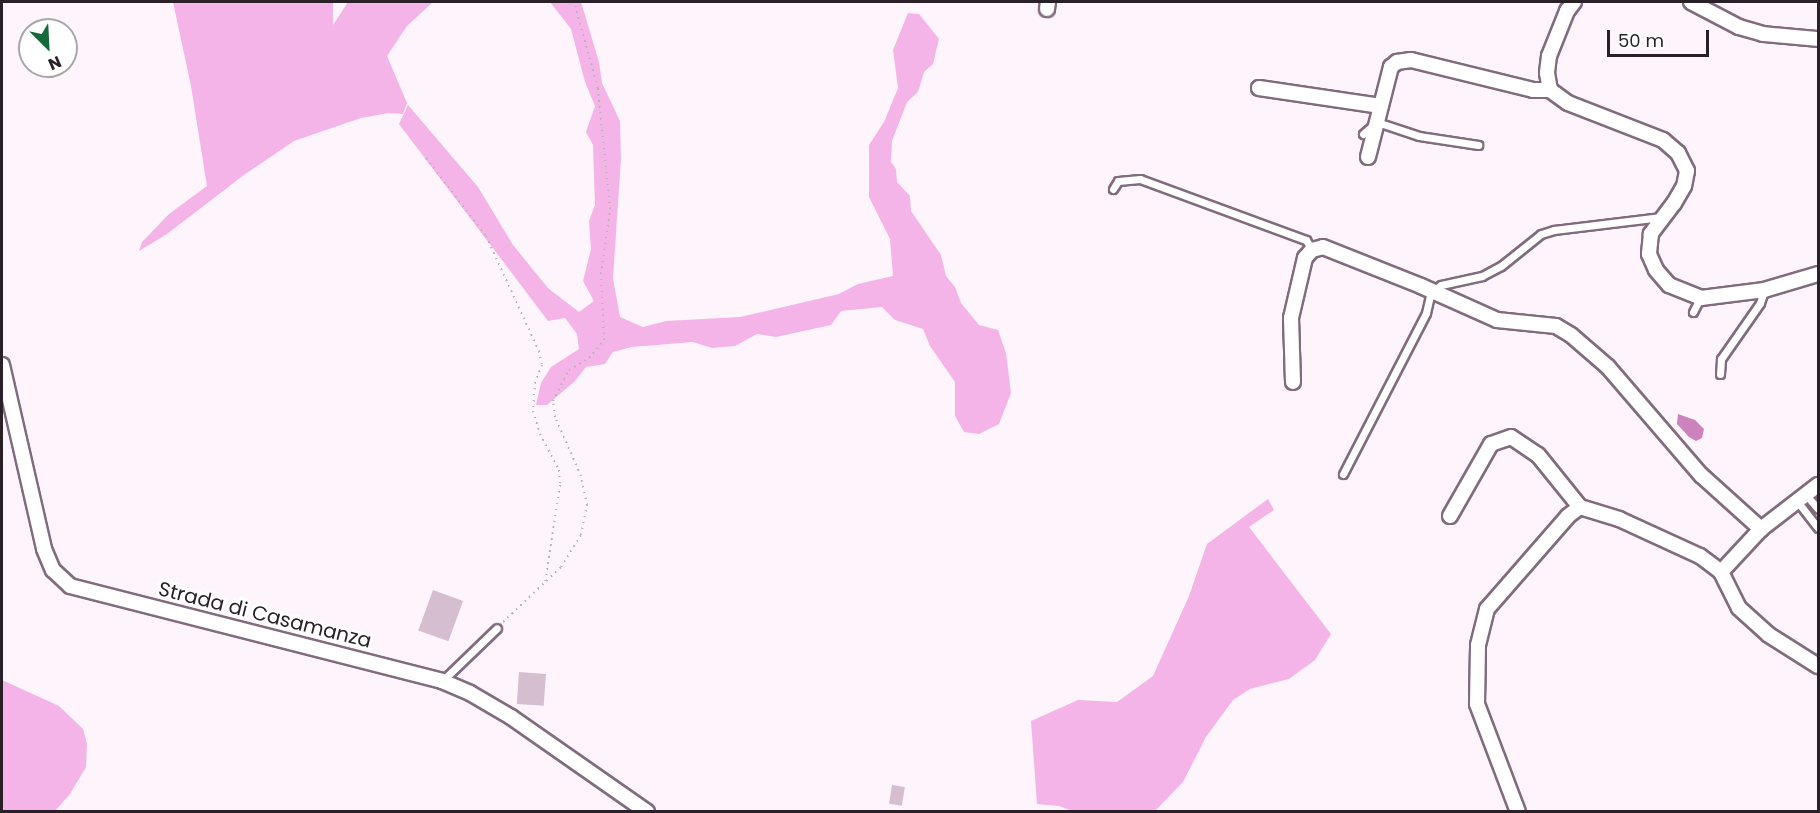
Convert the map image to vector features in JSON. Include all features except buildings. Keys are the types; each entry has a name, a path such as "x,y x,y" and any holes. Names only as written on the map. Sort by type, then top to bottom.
{"street":[{"path":"1550,90 1547,72 1549,56 1567,11 1574,2"},
{"path":"1691,2 1739,27 1763,34 1818,39"},
{"path":"1368,157 1391,67 1397,62 1411,60 1533,90 1550,90 1568,103 1663,140 1678,153 1686,171 1684,186 1651,234 1648,254 1656,270 1669,285 1701,298 1764,290 1818,274"},
{"path":"1259,88 1381,106"},
{"path":"1293,382 1291,318 1305,258 1312,250 1323,247 1497,321 1556,326 1571,335 1608,368 1701,475 1751,517 1761,529"},
{"name":"Strada di Casamanza","path":"2,365 44,549 53,570 70,586 442,681 470,693 511,717 647,812"},
{"path":"1450,516 1491,444 1511,437 1538,455 1580,507 1619,519 1700,556 1721,572 1739,608 1769,635 1818,666"},
{"path":"1721,572 1761,529 1818,485"},
{"path":"1518,812 1478,704 1478,645 1486,609 1568,516 1580,507"}],"lane":[{"path":"1363,134 1377,122 1419,136 1478,145"},
{"path":"1113,189 1118,181 1140,179 1306,240 1312,250"},
{"path":"1343,474 1426,314 1431,292 1441,285 1482,276 1501,266 1541,234 1554,230 1661,218"},
{"path":"1720,375 1721,359 1760,303 1764,290"},
{"path":"1693,312 1701,298"},
{"path":"1802,498 1818,509"},
{"path":"1802,498 1818,528"},
{"path":"442,681 497,628"}],"path":[{"path":"497,628 561,567 581,535 587,505 581,476 555,417 553,401 569,370 590,357 604,340 601,274 610,209 605,142 598,88 574,2"},
{"path":"426,158 486,236 539,351 542,365 536,382 533,411 540,434 559,470 560,485 544,583"}],"shaded area":[{"path":"173,2 333,2 333,25 348,2 433,2 407,26 387,56 407,103 403,114 389,113 361,118 294,141 244,175 167,234 139,251 142,242 169,214 207,186 191,86"},
{"path":"550,2 581,2 599,62 602,83 620,121 621,159 613,278 620,317 643,327 666,321 740,317 839,294 858,284 893,276 890,239 869,197 869,145 884,122 898,88 893,50 908,13 919,14 939,39 933,64 924,72 918,92 907,102 892,141 891,162 896,169 897,182 910,196 911,211 941,255 946,276 955,287 961,303 979,325 998,330 1006,353 1011,393 999,424 979,434 964,432 955,416 955,382 930,346 923,329 895,320 882,307 841,311 831,325 776,337 757,334 735,346 712,348 693,342 632,347 613,352 605,364 586,367 575,381 547,405 536,405 541,383 551,367 579,349 577,334 565,318 548,321 399,124 408,105 478,187 513,245 548,288 579,312 594,301 583,281 591,249 589,221 595,205 593,145 586,132 595,106 585,82 571,29"},
{"path":"1678,414 1695,420 1704,429 1702,438 1696,441 1689,437 1677,424"},
{"path":"1268,499 1274,510 1249,527 1331,634 1315,660 1289,679 1250,689 1233,700 1206,737 1183,782 1155,811 1072,811 1059,806 1037,804 1031,721 1078,700 1117,702 1153,676 1189,596 1207,544"},
{"path":"2,680 59,706 83,729 87,744 86,767 70,794 55,811 2,811"}]}
